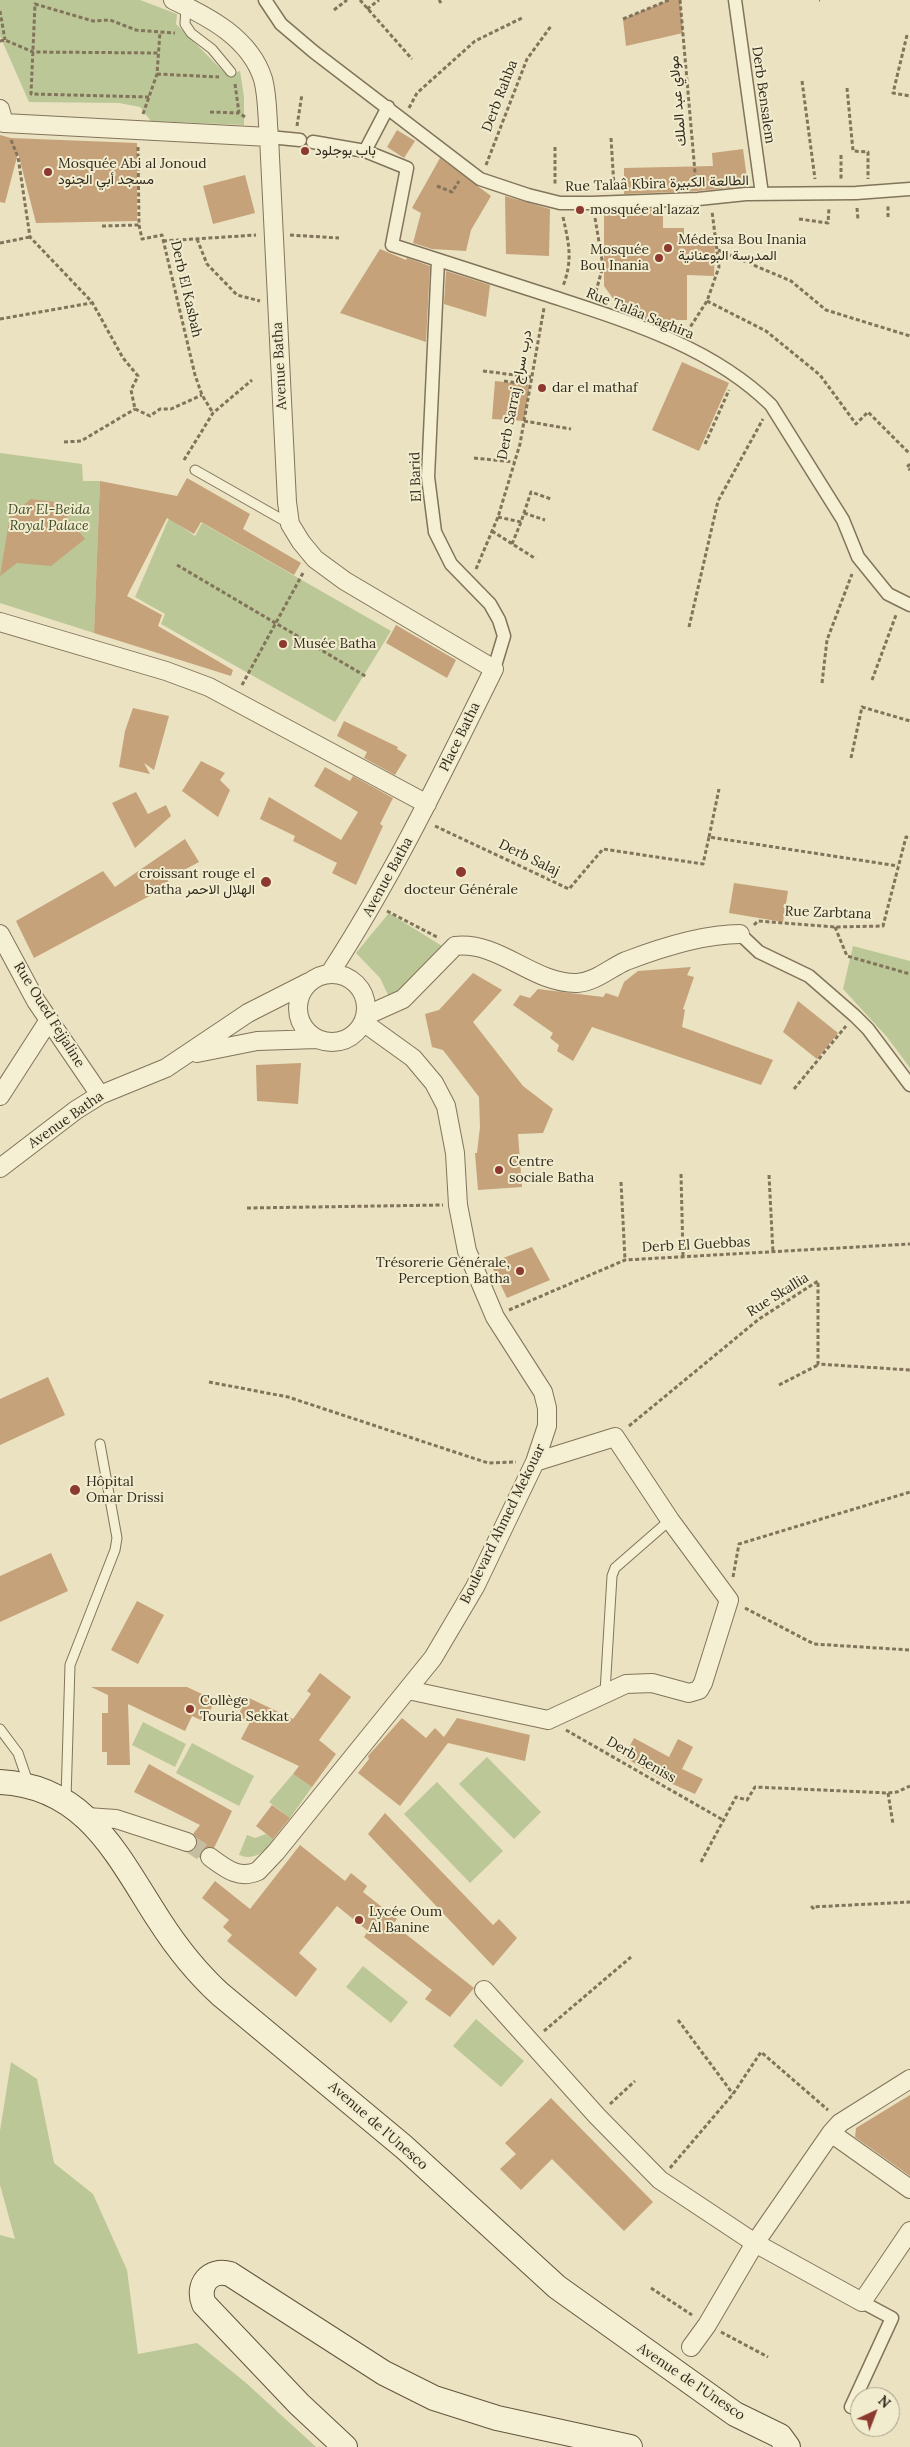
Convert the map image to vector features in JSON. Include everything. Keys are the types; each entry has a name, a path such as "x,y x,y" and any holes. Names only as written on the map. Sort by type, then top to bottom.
{"main road":[{"name":"Avenue de l'Unesco","path":"0,1782 30,1787 66,1802 87,1817 107,1840 181,1952 201,1976 404,2147 557,2287 684,2357 735,2414 780,2436 788,2447"},
{"path":"345,2447 299,2404 204,2304 202,2285 211,2275 224,2272 230,2274 384,2373 434,2398 497,2418 630,2447"}],"street":[{"name":"Rue Talaâ Kbira الطالعة الكبيرة","path":"265,0 281,24 314,52 480,179 557,202 592,203 704,199 762,194 910,189"},
{"name":"Derb Bensalem","path":"735,0 762,194"},
{"name":"Avenue Batha","path":"179,3 232,34 252,55 263,80 269,137 276,305 287,502 290,524 300,542 316,558 345,581 494,669"},
{"path":"1,118 138,130 303,140 365,151 388,107"},
{"name":"Rue Talâa Saghira","path":"365,151 407,168 392,245 553,297 680,342 757,392 771,405 843,520 858,556 888,594 906,603"},
{"name":"El Barid","path":"438,260 428,477 435,532 451,564 490,604 504,636 494,669"},
{"path":"0,622 166,671 209,687 234,699 424,812"},
{"name":"Place Batha","path":"424,812 494,669"},
{"name":"Avenue Batha","path":"330,973 373,904 424,812"},
{"name":"Rue Oued Fejjaline","path":"0,934 49,1020 100,1094"},
{"path":"364,1019 403,999 455,946 475,945 486,948 541,975 564,982 577,983 586,982 625,962 654,952 719,934 740,934 759,952 809,976 855,1016 868,1029 910,1085"},
{"path":"330,973 347,977 356,984 365,999 364,1019 357,1031 343,1040 332,1042 317,1039 302,1025 298,1012 301,992 309,982 319,976 330,973"},
{"name":"Avenue Batha","path":"0,1168 100,1094 166,1068 189,1055 248,1013 309,982"},
{"name":"Boulevard Ahmed Mekouar","path":"210,1857 234,1873 247,1875 258,1872 408,1690 433,1658 475,1587 535,1462 547,1426 546,1398 539,1382 495,1317 467,1251 458,1205 455,1153 450,1121 440,1095 427,1074 413,1058 364,1019"},
{"path":"0,1096 49,1020"},
{"name":"Avenue Batha","path":"189,1055 266,1040 317,1039"},
{"path":"408,1690 548,1720 605,1692 626,1684 638,1682 652,1683 689,1693 699,1690 729,1600 670,1520 615,1437 535,1462"},
{"path":"87,1817 116,1819 187,1842"},
{"path":"484,1990 597,2116 660,2180 755,2243 892,2318 860,2387"},
{"path":"684,2357 707,2325 755,2243 836,2128 910,2078"},
{"path":"836,2128 910,2189"},
{"path":"862,2302 910,2231"}],"lane":[{"path":"179,3 185,24 192,33 212,49 231,72"},
{"path":"195,470 290,524"},
{"path":"66,1802 70,1665 115,1550 116,1538 100,1444"},
{"path":"605,1692 612,1576 615,1568 670,1520"},
{"path":"0,1729 18,1753 30,1787"}],"path":[{"path":"334,10 347,0"},
{"path":"360,0 412,59"},
{"path":"367,9 379,0"},
{"path":"622,19 669,0"},
{"name":"مولاي عبد الملك","path":"680,0 704,199 718,250 719,267 707,301 680,342"},
{"path":"149,97 31,94 35,4 93,21 110,20 136,30 174,32 181,37"},
{"path":"0,11 0,22 5,40"},
{"path":"402,119 417,93 475,41 522,18"},
{"name":"Derb Rahba","path":"480,179 527,59 551,26"},
{"path":"102,226 139,225 138,130 157,74 160,32"},
{"path":"907,35 893,93 910,96"},
{"path":"0,41 5,40 33,52 160,53"},
{"path":"214,69 220,77"},
{"path":"157,74 220,77 235,83 240,113"},
{"path":"802,81 817,192"},
{"path":"847,88 853,151 868,152 868,191"},
{"path":"302,94 303,140"},
{"path":"210,112 240,113 269,137"},
{"path":"610,138 615,202"},
{"name":"Derb Sarraj درب سراج","path":"470,583 498,517 514,462 524,422 531,377 553,297 567,276 571,251 557,202 555,147"},
{"path":"800,219 828,223 836,193 841,155"},
{"path":"18,157 30,237 92,302 124,358 138,376 131,390 134,409"},
{"path":"437,186 452,192 459,181"},
{"path":"591,310 603,266 592,203"},
{"name":"Derb El Kasbah","path":"139,225 142,239 162,235 178,309 202,395 213,413"},
{"path":"163,241 273,234 339,238"},
{"path":"0,243 30,237"},
{"path":"197,239 207,264 237,296 276,305"},
{"path":"718,250 791,281 826,310 910,336"},
{"path":"707,301 766,331 820,374 856,424 868,412 910,454"},
{"path":"0,319 92,302"},
{"path":"483,371 531,377"},
{"path":"705,444 735,376"},
{"path":"183,463 213,413 252,380"},
{"path":"504,381 530,385"},
{"path":"134,409 150,416 160,409 171,409 202,395"},
{"path":"689,627 718,501 771,405"},
{"path":"64,442 81,441 134,409"},
{"path":"524,422 571,429"},
{"path":"474,458 514,462"},
{"path":"910,464 907,467 910,470"},
{"path":"512,544 531,492 551,499"},
{"path":"524,513 545,520"},
{"path":"498,517 521,522"},
{"path":"492,531 536,559"},
{"path":"822,683 827,640 858,556"},
{"path":"177,565 367,677"},
{"path":"234,699 303,573"},
{"path":"872,680 906,603"},
{"path":"851,758 862,707 910,721"},
{"path":"719,789 709,837 898,866"},
{"name":"Derb Salaj","path":"424,812 568,890 603,849 703,864 709,837"},
{"name":"Rue Zarbtana","path":"740,934 758,921 835,927 883,926 906,837 910,838"},
{"path":"373,904 455,946"},
{"path":"835,927 847,956 910,974"},
{"path":"794,1090 809,1068 855,1016"},
{"path":"681,1174 683,1256"},
{"path":"769,1175 773,1253"},
{"path":"621,1182 625,1260"},
{"path":"247,1208 458,1205"},
{"name":"Derb El Guebbas","path":"495,1317 625,1260 910,1244"},
{"name":"Rue Skallia","path":"615,1437 758,1319 818,1281 818,1365"},
{"path":"778,1385 818,1365 910,1370"},
{"path":"209,1382 288,1397 488,1463 535,1462"},
{"path":"910,1492 739,1544 729,1600 814,1644 910,1650"},
{"name":"Derb Beniss","path":"548,1720 723,1820"},
{"path":"701,1862 736,1797 747,1800 755,1787 888,1793 898,1792 910,1786"},
{"path":"888,1793 893,1824"},
{"path":"814,1909 812,1907 910,1902"},
{"path":"530,2042 631,1957"},
{"path":"678,2020 733,2094"},
{"path":"660,2180 733,2094 762,2052 836,2128"},
{"path":"597,2116 635,2080"}],"green space":[{"path":"0,0 140,0 177,14 176,24 228,76 240,71 244,97 244,125 151,121 140,107 119,103 29,102 0,36"},
{"name":"Dar El-Beida Royal Palace","path":"0,453 82,464 83,481 100,481 94,633 0,603"},
{"path":"169,518 195,536 202,523 391,631 335,722 161,624 165,614 135,597"},
{"path":"389,913 450,951 391,1001 380,978 356,953"},
{"path":"853,946 910,961 910,1068 887,1037 843,989"},
{"path":"143,1722 186,1744 175,1767 132,1745"},
{"path":"192,1743 254,1776 239,1806 176,1773"},
{"path":"487,1757 541,1812 514,1839 459,1784"},
{"path":"293,1774 312,1787 290,1818 269,1802"},
{"path":"437,1782 503,1851 470,1883 404,1814"},
{"path":"266,1834 274,1839 267,1848 259,1854 250,1857 239,1855 247,1835 255,1838"},
{"path":"363,1966 408,2002 391,2023 346,1987"},
{"path":"476,2019 524,2061 501,2087 453,2046"},
{"path":"11,2062 37,2079 54,2163 93,2194 127,2270 138,2354 197,2343 245,2382 316,2447 0,2447 0,2235 15,2239 0,2185 0,2131"}],"building":[{"path":"669,0 680,0 683,33 626,46 623,19"},
{"path":"397,130 415,141 404,158 387,147"},
{"name":"Mosquée Abi al Jonoud مسجد أبي الجنود","path":"0,135 11,138 137,143 137,221 36,223 18,153 5,203 0,202"},
{"path":"743,149 748,186 697,191 624,194 624,168 713,166 712,153"},
{"path":"440,158 491,196 471,230 466,251 432,249 413,243 421,213 412,208"},
{"path":"245,175 255,213 213,224 203,186"},
{"path":"505,196 550,209 549,256 506,254"},
{"name":"Mosquée Bou Inania","path":"663,208 663,228 684,228 684,241 715,241 714,276 687,275 687,320 645,320 622,311 604,286 604,211"},
{"path":"380,249 406,260 407,258 430,266 426,342 340,313"},
{"path":"446,271 490,285 486,317 444,304"},
{"path":"682,362 729,383 699,451 652,430"},
{"path":"495,381 530,385 524,421 492,419"},
{"path":"187,478 250,514 243,529 301,563 294,575 201,522 194,534 167,518 127,596 162,615 158,626 233,670 231,676 94,633 100,481 177,496"},
{"name":"Dar El-Beida Royal Palace","path":"31,499 55,502 85,539 51,566 17,563 0,576 10,516"},
{"path":"396,625 456,660 447,678 386,643"},
{"path":"133,708 169,716 154,770 144,763 150,774 119,767 125,731"},
{"path":"344,721 398,747 397,749 407,755 395,775 364,758 367,752 337,736"},
{"path":"201,761 225,773 220,780 230,790 218,817 182,791"},
{"path":"325,767 350,781 353,776 393,798 380,824 383,826 356,885 332,873 337,863 293,841 295,836 260,819 269,797 341,840 358,812 314,786"},
{"path":"136,792 148,814 166,805 171,816 135,848 112,803"},
{"path":"185,839 199,862 167,879 170,885 34,958 16,921 103,871 115,887"},
{"path":"734,883 788,891 783,922 729,913"},
{"path":"691,967 687,975 694,977 683,1009 685,1010 682,1027 773,1060 761,1085 592,1027 573,1061 557,1051 559,1045 550,1038 553,1033 513,1005 520,995 530,998 538,989 603,997 606,993 618,997 624,982 638,971"},
{"path":"473,973 502,990 473,1022 523,1086 553,1109 543,1133 518,1134 522,1187 478,1190 475,1153 477,1153 480,1127 479,1097 443,1050 432,1047 425,1014 439,1010"},
{"path":"798,1001 838,1033 817,1059 783,1032"},
{"path":"301,1063 298,1104 257,1101 256,1065"},
{"name":"Trésorerie Générale, Perception Batha","path":"532,1247 550,1280 507,1298 490,1263"},
{"path":"48,1377 65,1415 0,1445 0,1399"},
{"path":"51,1553 68,1591 0,1622 0,1576"},
{"path":"137,1601 164,1615 138,1664 111,1650"},
{"path":"320,1673 351,1697 319,1740 336,1754 312,1787 293,1774 299,1766 241,1739 250,1722 238,1716 247,1697 293,1719 311,1694 307,1691"},
{"path":"91,1687 187,1687 215,1700 205,1722 192,1716 185,1731 128,1704 130,1765 107,1765 107,1752 102,1752 102,1713 108,1713 108,1695"},
{"path":"402,1718 426,1738 435,1728 444,1737 457,1718 530,1735 525,1761 448,1743 400,1806 358,1773 369,1759 368,1756"},
{"path":"634,1738 669,1757 678,1739 693,1747 682,1769 703,1779 695,1794 659,1778 624,1757"},
{"path":"149,1764 232,1811 214,1848 205,1848 201,1851 200,1858 191,1851 197,1845 197,1839 193,1834 200,1825 134,1792"},
{"path":"272,1805 290,1818 273,1839 256,1826"},
{"path":"385,1813 493,1925 499,1919 517,1938 493,1966 368,1834"},
{"path":"300,1845 345,1881 351,1873 367,1886 363,1892 397,1919 393,1924 474,1988 450,2017 425,1999 432,1990 364,1937 368,1931 337,1906 299,1953 317,1969 296,1997 227,1941 232,1935 223,1927 229,1920 202,1898 215,1881 250,1909"},
{"path":"910,2095 910,2176 855,2137 856,2128"},
{"path":"551,2098 653,2202 624,2231 552,2159 521,2190 500,2169 516,2154 505,2143"}],"tunnel":[{"path":"187,1842 210,1857"}],"place":[{"name":"باب بوجلود","path":"305,151"},
{"name":"Mosquée Abi al Jonoud مسجد أبي الجنود","path":"48,172"},
{"name":"mosquée al lazaz","path":"580,210"},
{"name":"Médersa Bou Inania المدرسة البوعنانية","path":"668,248"},
{"name":"Mosquée Bou Inania","path":"659,258"},
{"name":"dar el mathaf","path":"542,388"},
{"name":"Musée Batha","path":"283,644"},
{"name":"docteur Générale","path":"461,872"},
{"name":"croissant rouge el batha الهلال الاحمر","path":"266,882"},
{"name":"Centre sociale Batha","path":"499,1170"},
{"name":"Trésorerie Générale, Perception Batha","path":"520,1271"},
{"name":"Hôpital Omar Drissi","path":"75,1490"},
{"name":"Collège Touria Sekkat","path":"190,1709"},
{"name":"Lycée Oum Al Banine","path":"359,1920"}]}
